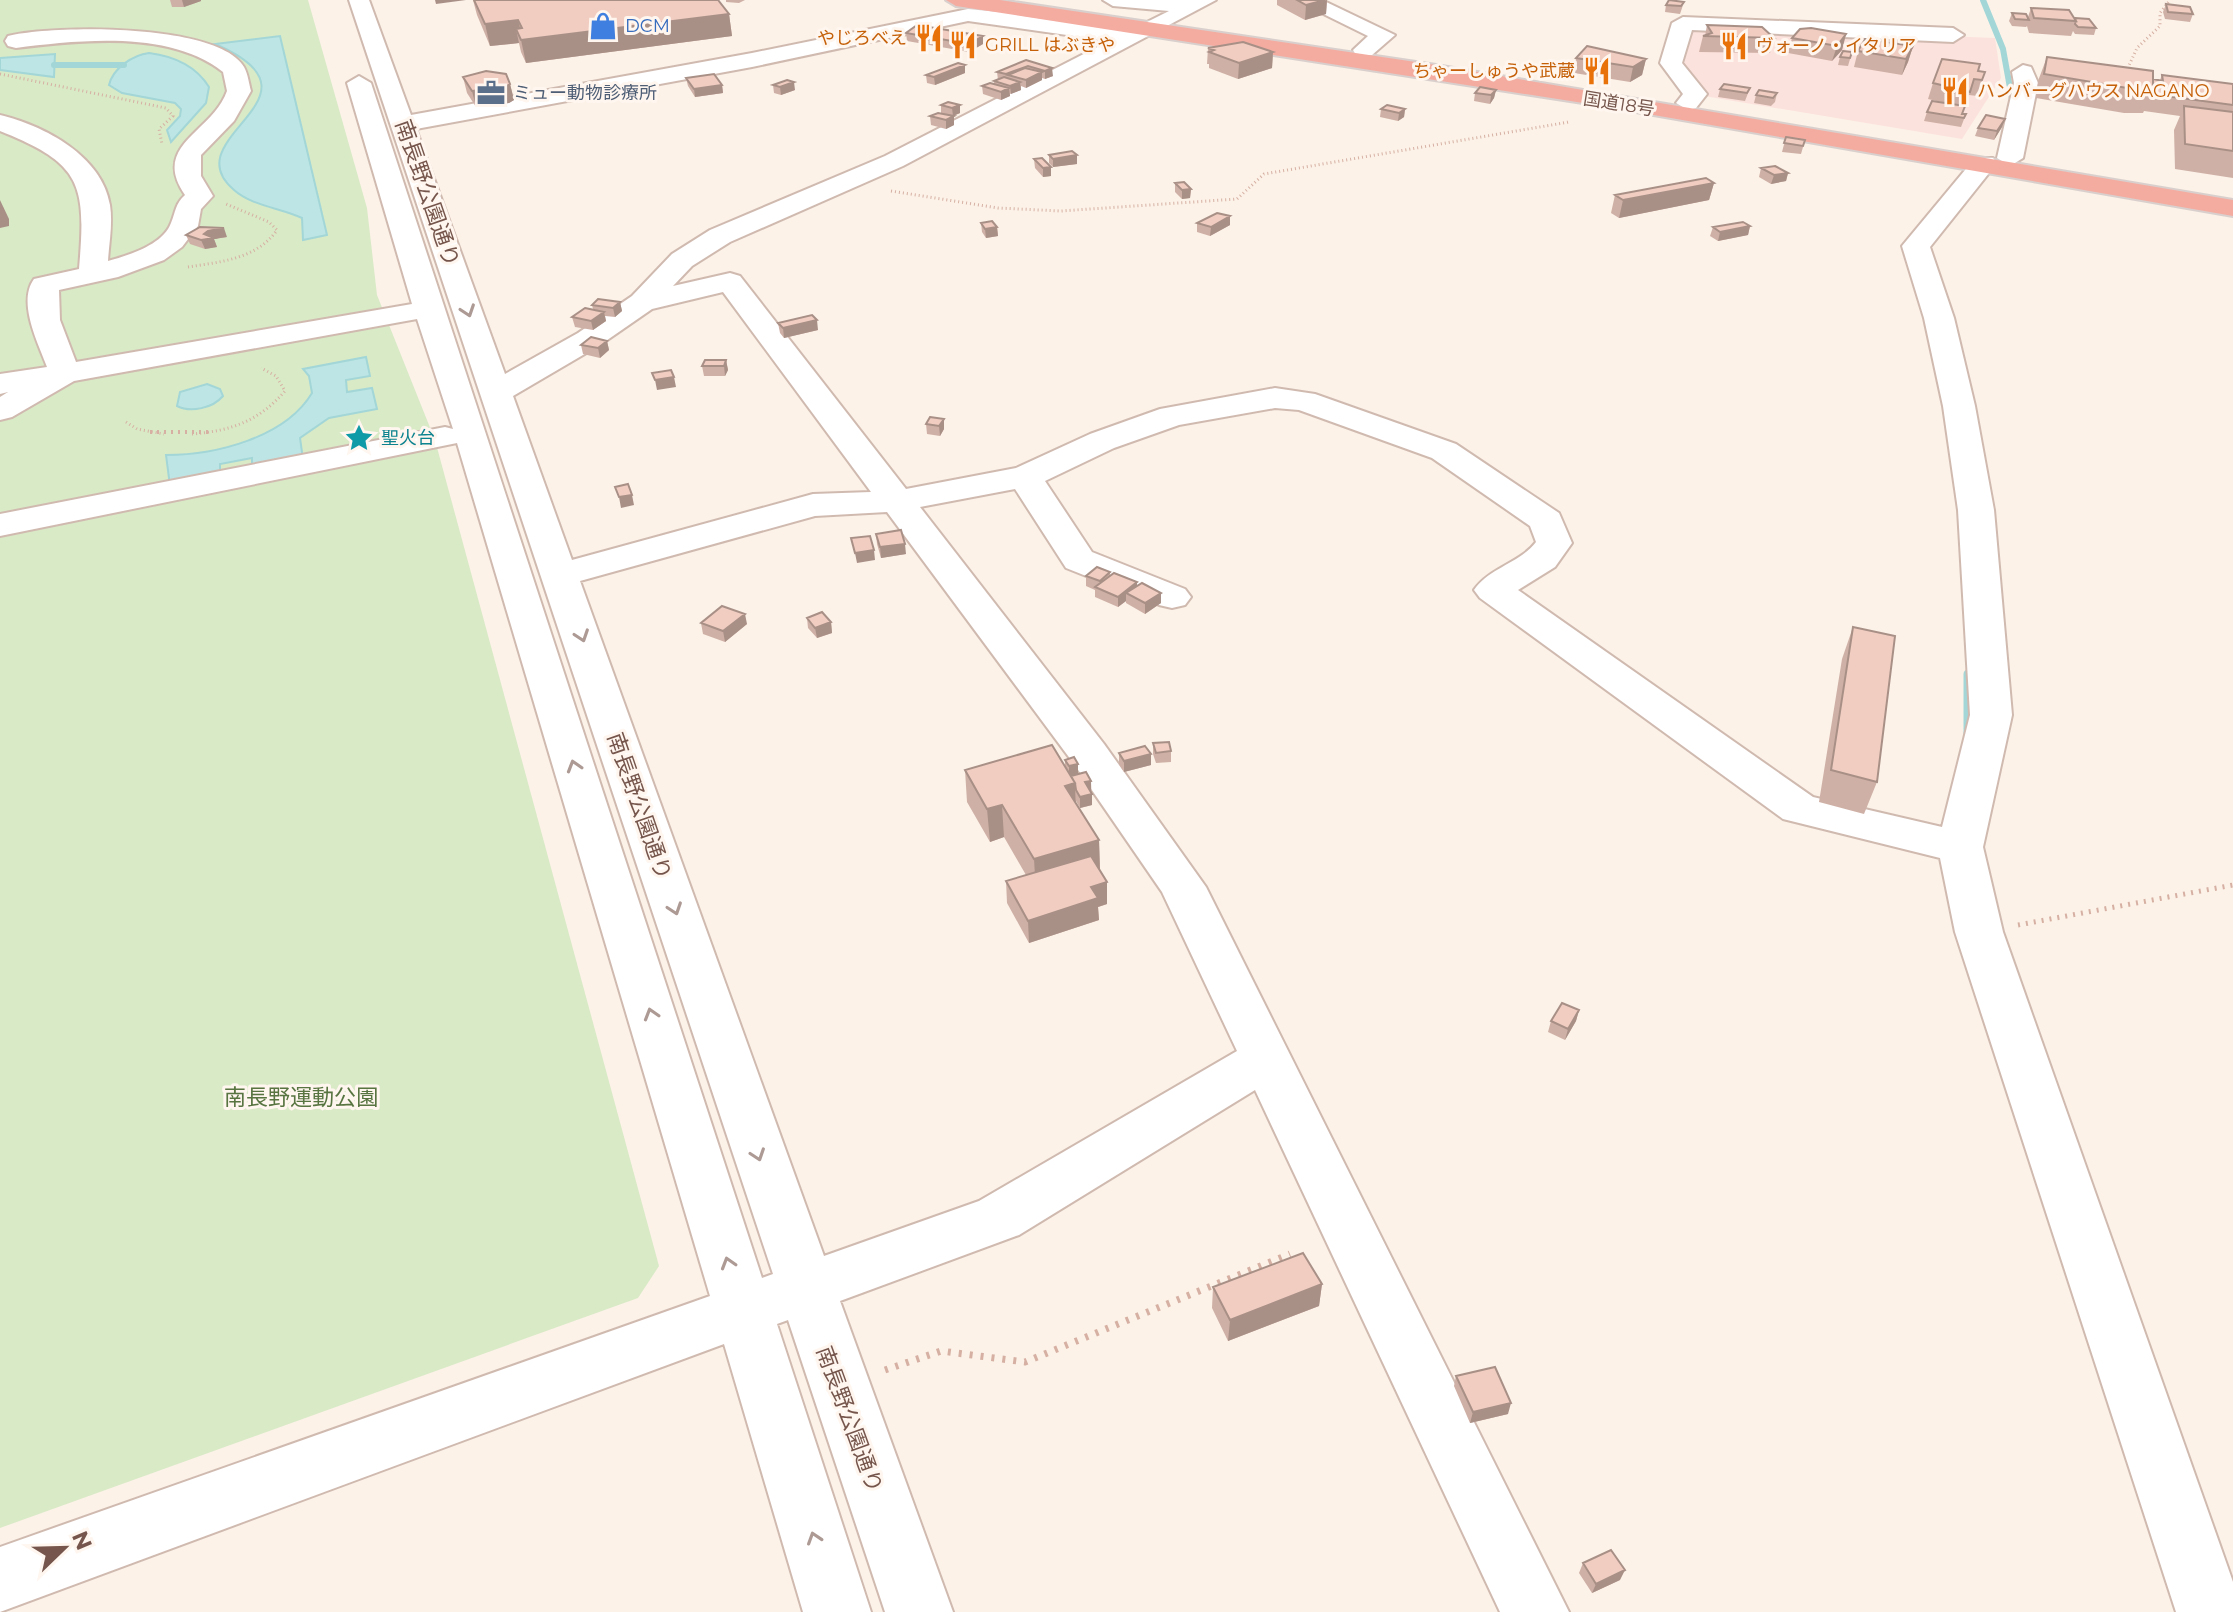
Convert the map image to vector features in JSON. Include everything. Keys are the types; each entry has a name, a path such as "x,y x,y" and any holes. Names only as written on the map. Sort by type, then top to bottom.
{"highway":[{"name":"国道18号","path":"956,0 1997,161 2233,194"},
{"name":"国道18号","path":"1018,9 1093,4 1149,28 1364,50 1688,103 2233,208"}],"street":[{"name":"南長野公園通り","path":"334,0 837,1612"},
{"name":"南長野公園通り","path":"359,0 561,575 803,1288 919,1612"},
{"path":"1113,0 1200,3"},
{"path":"1305,0 1384,35 1364,50"},
{"path":"1688,103 1695,94 1671,63 1691,0"},
{"path":"496,392 566,354 642,302 682,260 720,236 894,161 1200,3"},
{"path":"404,124 752,60 968,15 1018,9"},
{"path":"8,46 67,14"},
{"path":"1683,23 1953,35"},
{"path":"8,46 86,34 143,38 194,47 233,67 239,81 239,94 189,154 185,165 189,181 200,196 188,207 184,228 158,252 100,282 44,285 45,320 65,373"},
{"path":"2023,72 2026,83 1997,161 1916,246 1939,318 1959,406 1979,542 1991,715 1960,847 1979,932 2210,1612"},
{"path":"0,122 41,140 86,176 96,200 100,282"},
{"path":"642,302 730,282 1089,754 1183,887 1535,1612"},
{"path":"0,384 408,312"},
{"path":"0,410 65,373"},
{"path":"561,575 813,505 897,501 1025,477 1102,441 1172,416 1275,398 1304,401 1444,451 1546,521 1554,543 1542,559 1493,590 1799,809 1960,847"},
{"path":"0,525 445,437"},
{"path":"1025,477 1079,560 1172,597"},
{"path":"0,1580 999,1218 1268,1057"}],"path":[{"path":"2121,84 2137,48 2160,26 2160,13 2170,0"},
{"path":"0,74 60,83 133,102 158,103 172,111 173,116 159,129 167,152 189,154"},
{"path":"839,183 998,208 1061,211 1237,199 1264,174 1574,121"},
{"path":"126,422 146,433 170,435 203,433 254,420 285,391 276,376 257,367"},
{"path":"1979,932 2233,885"},
{"path":"839,1386 941,1351 1025,1362 1290,1254"}],"shaded area":[{"path":"1694,26 1995,38 2001,78 1962,139 1704,96 1679,62 1682,43"}],"green space":[{"name":"南長野運動公園","path":"0,0 308,0 367,208 377,295 435,440 659,1266 638,1298 0,1528"}],"water":[{"path":"280,36 327,235 303,240 302,218 241,195 220,171 222,152 258,100 261,82 249,63 215,44"},
{"path":"149,53 183,63 198,73 209,87 206,103 171,142 167,130 180,116 181,109 175,103 122,93 109,85 124,63"},
{"path":"55,54 54,77 0,70 0,58"},
{"path":"366,357 370,376 346,380 347,392 372,388 377,409 329,418 300,438 303,459 252,469 252,458 220,464 220,476 170,486 166,455 206,452 267,432 300,409 312,393 309,376 303,369"},
{"path":"207,384 220,389 223,396 214,404 189,409 177,406 180,392"}],"building":[{"path":"474,0 718,0 729,14 521,40 516,29 522,28 518,20 485,24"},
{"path":"1297,0 1325,0 1306,5"},
{"path":"1669,0 1684,2 1681,6 1666,5"},
{"path":"2166,4 2190,7 2193,14 2168,12"},
{"path":"2031,8 2069,10 2076,21 2034,18"},
{"path":"2012,13 2026,14 2029,20 2015,19"},
{"path":"2075,18 2089,19 2096,28 2078,27"},
{"path":"917,25 983,36 969,44 906,33"},
{"path":"1707,25 1762,27 1774,38 1703,36 1712,33"},
{"path":"1800,29 1846,34 1837,46 1792,38"},
{"path":"1865,39 1913,46 1906,59 1858,51"},
{"path":"1243,42 1273,52 1239,63 1209,52 1214,50 1208,48"},
{"path":"1587,46 1646,59 1633,67 1576,58"},
{"path":"1843,51 1852,52 1850,58 1840,57"},
{"path":"2047,57 2153,71 2153,89 2133,89 2044,74"},
{"path":"1942,59 1980,64 1978,71 1985,72 1982,80 1974,79 1970,92 1933,83"},
{"path":"1026,60 1052,68 1045,71 1028,66 1006,74 997,72"},
{"path":"958,63 965,65 934,77 926,75"},
{"path":"1025,68 1042,72 1026,80 1008,75"},
{"path":"486,71 506,74 510,84 472,91 463,77"},
{"path":"714,74 722,85 694,89 686,78"},
{"path":"2162,75 2233,84 2233,105 2150,94 2153,79 2163,81"},
{"path":"1004,77 1020,82 1010,86 994,81"},
{"path":"787,80 794,82 780,87 773,85"},
{"path":"990,83 1009,88 1001,92 982,86"},
{"path":"1724,84 1750,88 1747,93 1720,89"},
{"path":"1480,87 1496,90 1491,95 1475,93"},
{"path":"1759,90 1777,93 1773,98 1756,95"},
{"path":"1932,101 1965,106 1962,114 1966,114 1964,118 1927,112"},
{"path":"948,102 960,105 952,108 941,105"},
{"path":"1387,105 1405,109 1399,113 1381,109"},
{"path":"2184,106 2233,112 2233,151 2185,144"},
{"path":"938,113 954,116 946,120 930,116"},
{"path":"1986,115 2005,119 1997,131 1978,128"},
{"path":"1786,137 1805,140 1803,146 1784,143"},
{"path":"1072,151 1077,155 1053,159 1049,155"},
{"path":"1042,158 1051,167 1043,168 1034,159"},
{"path":"1775,166 1788,173 1774,175 1761,168"},
{"path":"1706,178 1714,183 1623,200 1615,195"},
{"path":"1184,182 1191,189 1182,190 1175,183"},
{"path":"1217,213 1230,216 1211,227 1197,223"},
{"path":"992,221 997,227 985,229 981,223"},
{"path":"1743,222 1750,226 1720,232 1713,227"},
{"path":"200,227 224,228 204,234 214,238 201,240 186,235"},
{"path":"598,299 620,302 613,308 592,305"},
{"path":"585,308 604,312 591,321 572,317"},
{"path":"812,315 817,320 783,328 778,323"},
{"path":"591,337 607,341 598,348 581,345"},
{"path":"705,360 726,360 724,366 702,366"},
{"path":"671,370 674,377 655,380 652,373"},
{"path":"930,417 944,419 939,426 926,424"},
{"path":"628,484 632,495 619,497 615,487"},
{"path":"901,530 905,544 880,547 876,534"},
{"path":"870,536 874,550 855,553 851,538"},
{"path":"1097,567 1110,572 1100,581 1086,576"},
{"path":"1114,573 1137,582 1118,597 1095,587"},
{"path":"1142,583 1161,593 1145,603 1126,593"},
{"path":"722,606 745,614 723,631 701,623"},
{"path":"822,612 831,622 815,628 807,618"},
{"path":"1853,627 1895,636 1877,782 1831,770"},
{"path":"1169,742 1171,751 1156,753 1153,743"},
{"path":"1052,745 1075,783 1065,786 1099,840 1034,859 1002,805 987,809 965,770"},
{"path":"1145,746 1151,754 1124,761 1119,753"},
{"path":"1074,757 1078,764 1069,766 1065,760"},
{"path":"1086,772 1091,781 1085,782 1092,794 1080,797 1071,776"},
{"path":"1091,856 1107,882 1091,887 1098,898 1028,921 1006,881"},
{"path":"1562,1003 1579,1010 1568,1029 1551,1021"},
{"path":"1303,1253 1322,1284 1230,1320 1213,1287"},
{"path":"1495,1367 1511,1403 1473,1412 1456,1376"},
{"path":"1611,1550 1625,1570 1596,1584 1583,1563"}],"waterway":[{"path":"1983,0 2003,49 2014,110"},
{"path":"54,65 124,65"},
{"path":"1968,674 1968,733"}],"place":[{"name":"DCM","path":"603,26"},
{"name":"やじろべえ","path":"929,38"},
{"name":"GRILL はぶきや","path":"963,45"},
{"name":"ヴォーノ・イタリア","path":"1734,46"},
{"name":"ちゃーしゅうや武蔵","path":"1597,71"},
{"name":"ハンバーグハウス NAGANO","path":"1955,91"},
{"name":"ミュー動物診療所","path":"491,93"},
{"name":"聖火台","path":"359,438"}]}
